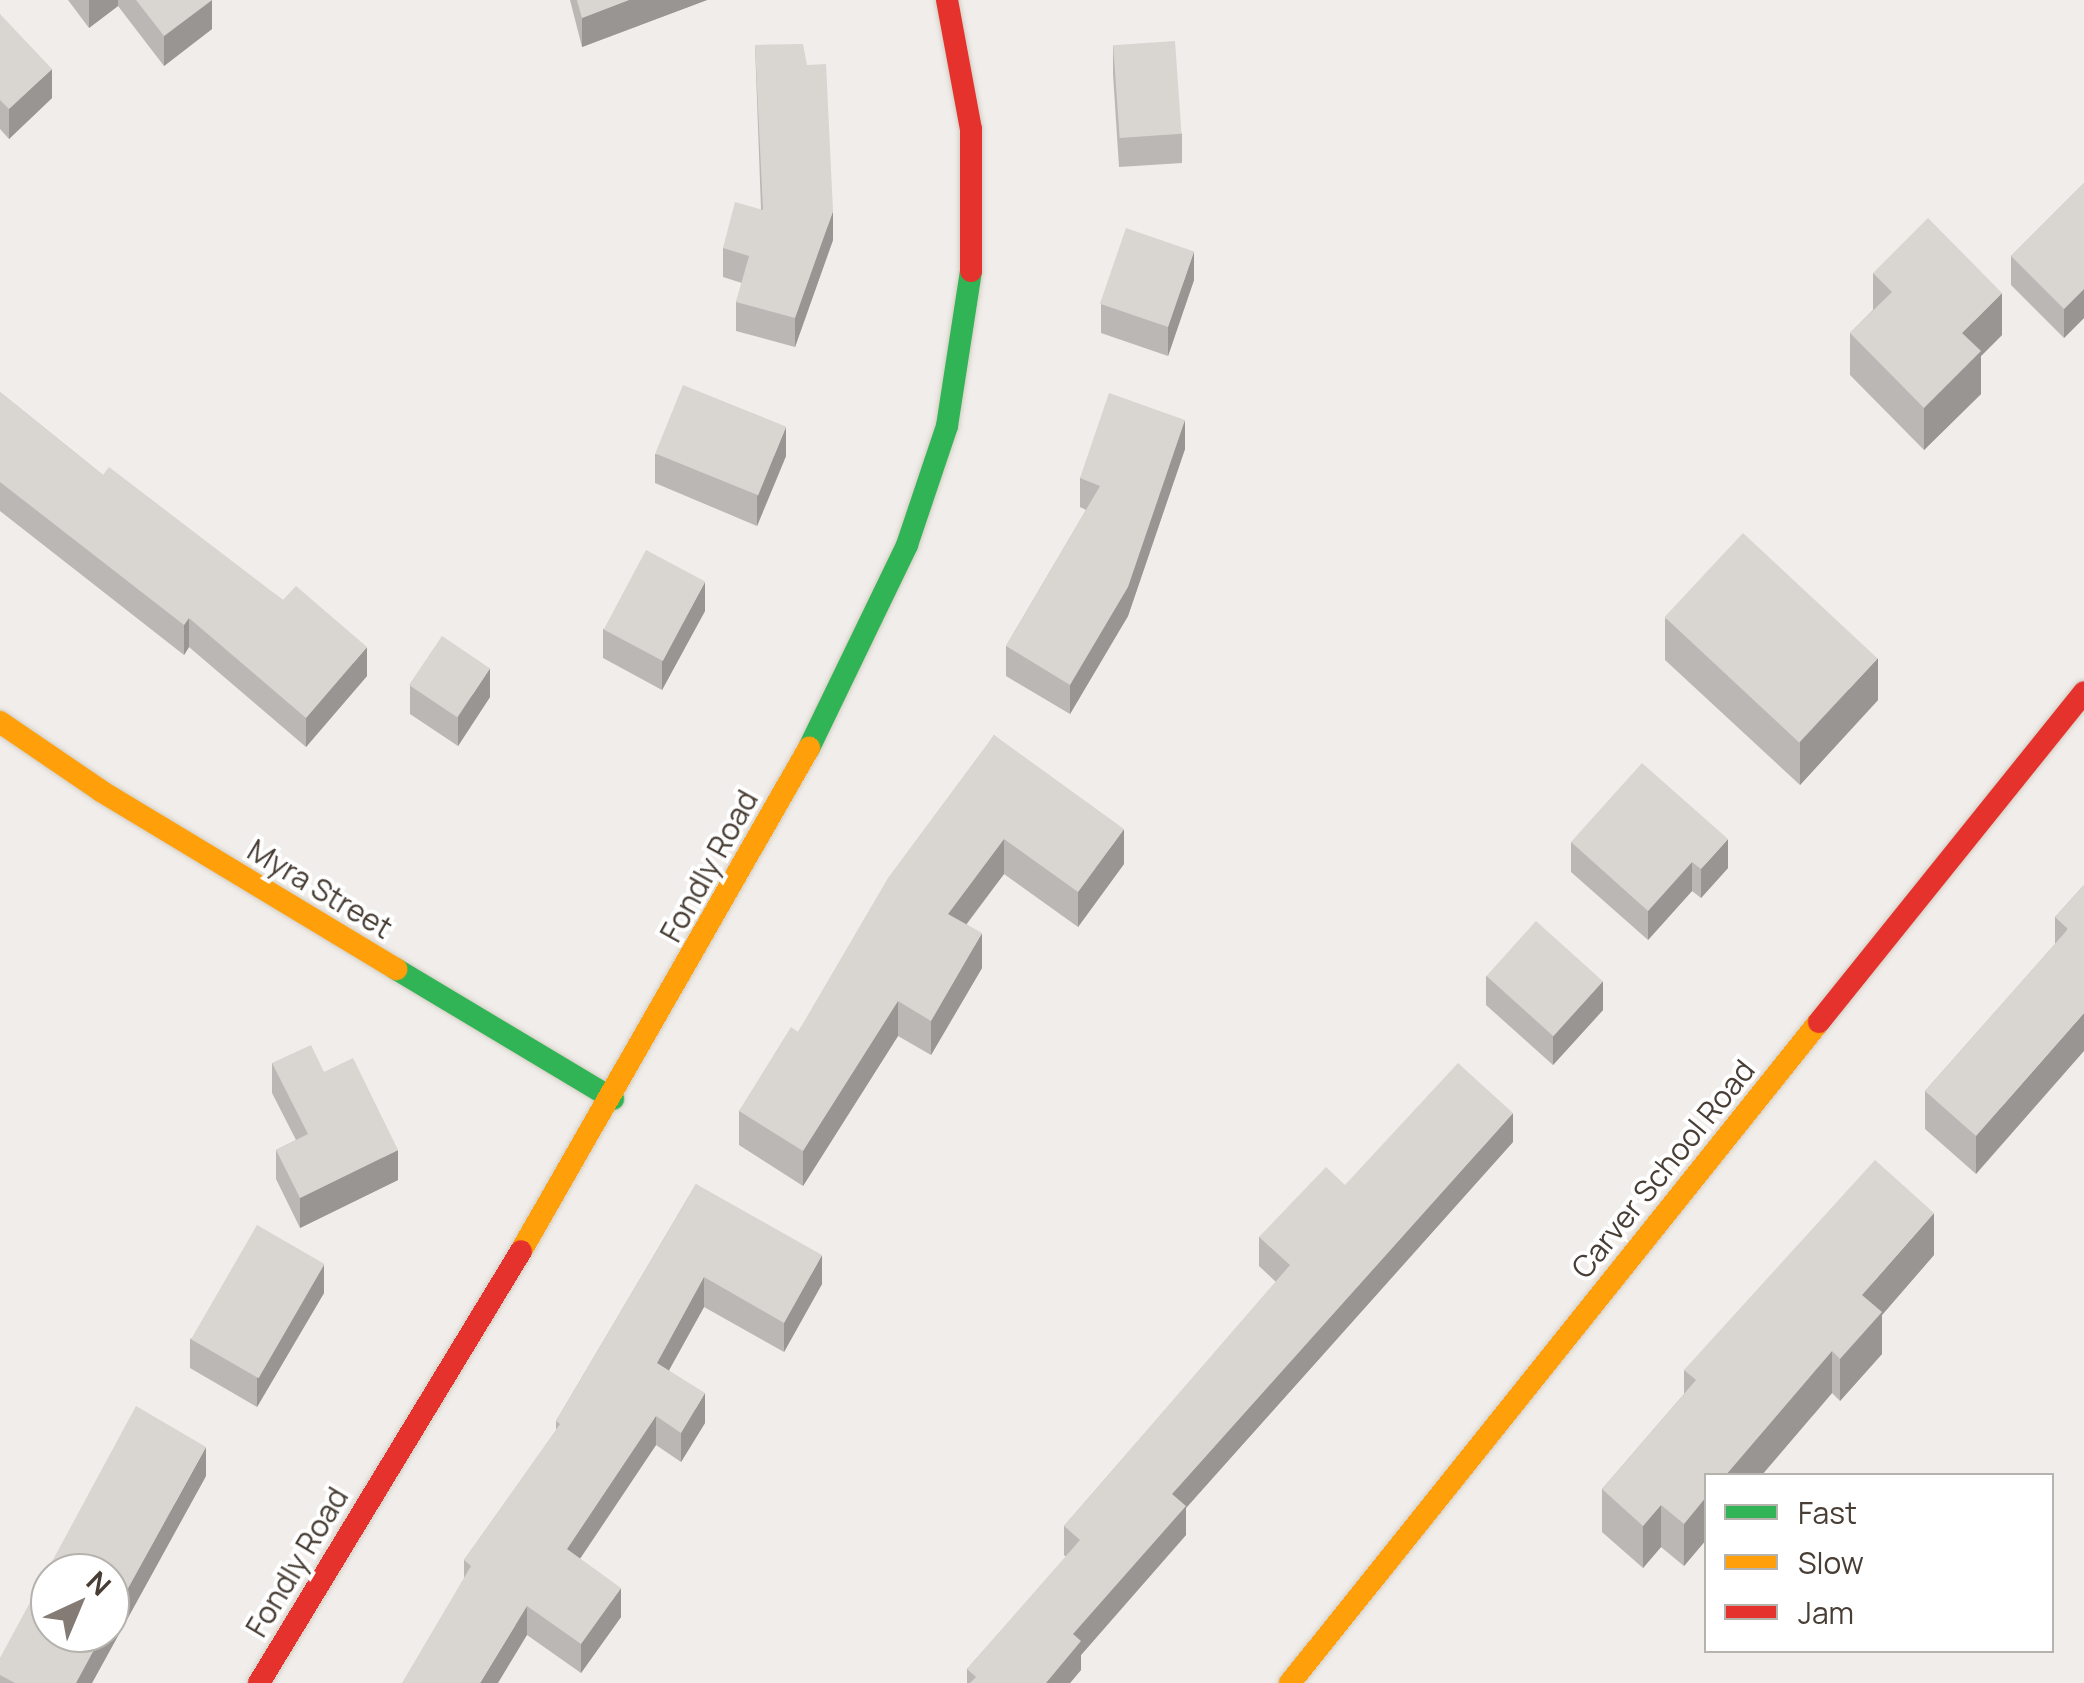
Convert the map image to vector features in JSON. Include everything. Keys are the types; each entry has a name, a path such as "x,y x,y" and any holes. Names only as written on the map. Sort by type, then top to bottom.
{"street":[{"name":"Fondly Road","path":"259,1683 613,1099 822,725 907,545 948,426 966,330 974,230 971,129 947,0"},
{"name":"Carver School Road","path":"1290,1683 2084,692"},
{"name":"Myra Street","path":"0,722 118,802 613,1099"}],"building":[{"path":"136,0 212,0 164,36"},
{"path":"577,0 629,0 582,18"},
{"path":"0,14 52,69 9,109 0,100"},
{"path":"1175,41 1181,134 1120,138 1113,45"},
{"path":"803,44 807,65 826,64 833,211 795,318 736,302 749,256 723,248 735,202 763,210 755,45"},
{"path":"2084,183 2084,289 2064,309 2011,256"},
{"path":"1928,218 2002,293 1962,333 1981,351 1924,408 1850,333 1892,292 1873,273"},
{"path":"1126,228 1194,251 1168,327 1100,304"},
{"path":"683,385 786,427 758,495 655,454"},
{"path":"0,392 103,475 109,467 283,600 296,586 367,647 306,718 189,618 184,625 0,482"},
{"path":"1109,393 1185,420 1128,587 1070,685 1006,646 1100,486 1080,478"},
{"path":"1743,533 1878,658 1799,743 1665,617"},
{"path":"646,550 705,581 663,661 604,629"},
{"path":"442,636 490,668 457,717 409,685"},
{"path":"994,735 1124,829 1078,892 1004,839 948,914 982,933 931,1021 898,1001 803,1151 739,1111 791,1027 798,1032 888,878"},
{"path":"1642,763 1728,839 1701,869 1692,862 1648,911 1571,842"},
{"path":"2084,885 2084,1013 1976,1136 1925,1091 2068,929 2055,917"},
{"path":"1536,921 1603,981 1553,1036 1486,976"},
{"path":"311,1045 324,1072 353,1058 398,1150 300,1198 276,1150 308,1134 272,1063"},
{"path":"1458,1063 1513,1113 1172,1494 1186,1506 1073,1634 1081,1641 1046,1683 970,1683 976,1677 967,1669 1080,1540 1064,1526 1290,1265 1259,1237 1326,1167 1345,1185"},
{"path":"1875,1160 1934,1213 1862,1295 1882,1312 1840,1359 1832,1351 1728,1473 1704,1473 1704,1499 1684,1524 1661,1505 1643,1526 1602,1489 1696,1380 1684,1370"},
{"path":"696,1184 822,1255 784,1323 704,1277 657,1363 705,1393 681,1433 656,1416 567,1549 621,1588 581,1644 527,1606 480,1683 402,1683 471,1566 464,1560 560,1424 556,1421"},
{"path":"257,1225 325,1264 259,1378 191,1339"},
{"path":"136,1406 206,1447 130,1585 130,1553 57,1553"},
{"path":"30,1602 30,1653 92,1653 76,1683 15,1683 0,1675 0,1658"}],"traffic: fast":[{"path":"809,748 907,545 947,426 971,271"},
{"path":"396,969 613,1099"}],"traffic: slow":[{"path":"0,722 101,791 396,969"},
{"path":"521,1251 809,748"},
{"path":"1290,1683 1819,1022"}],"traffic: jam":[{"path":"947,0 971,129 971,271"},
{"path":"1819,1022 2084,692"},
{"path":"259,1683 521,1251"}]}
